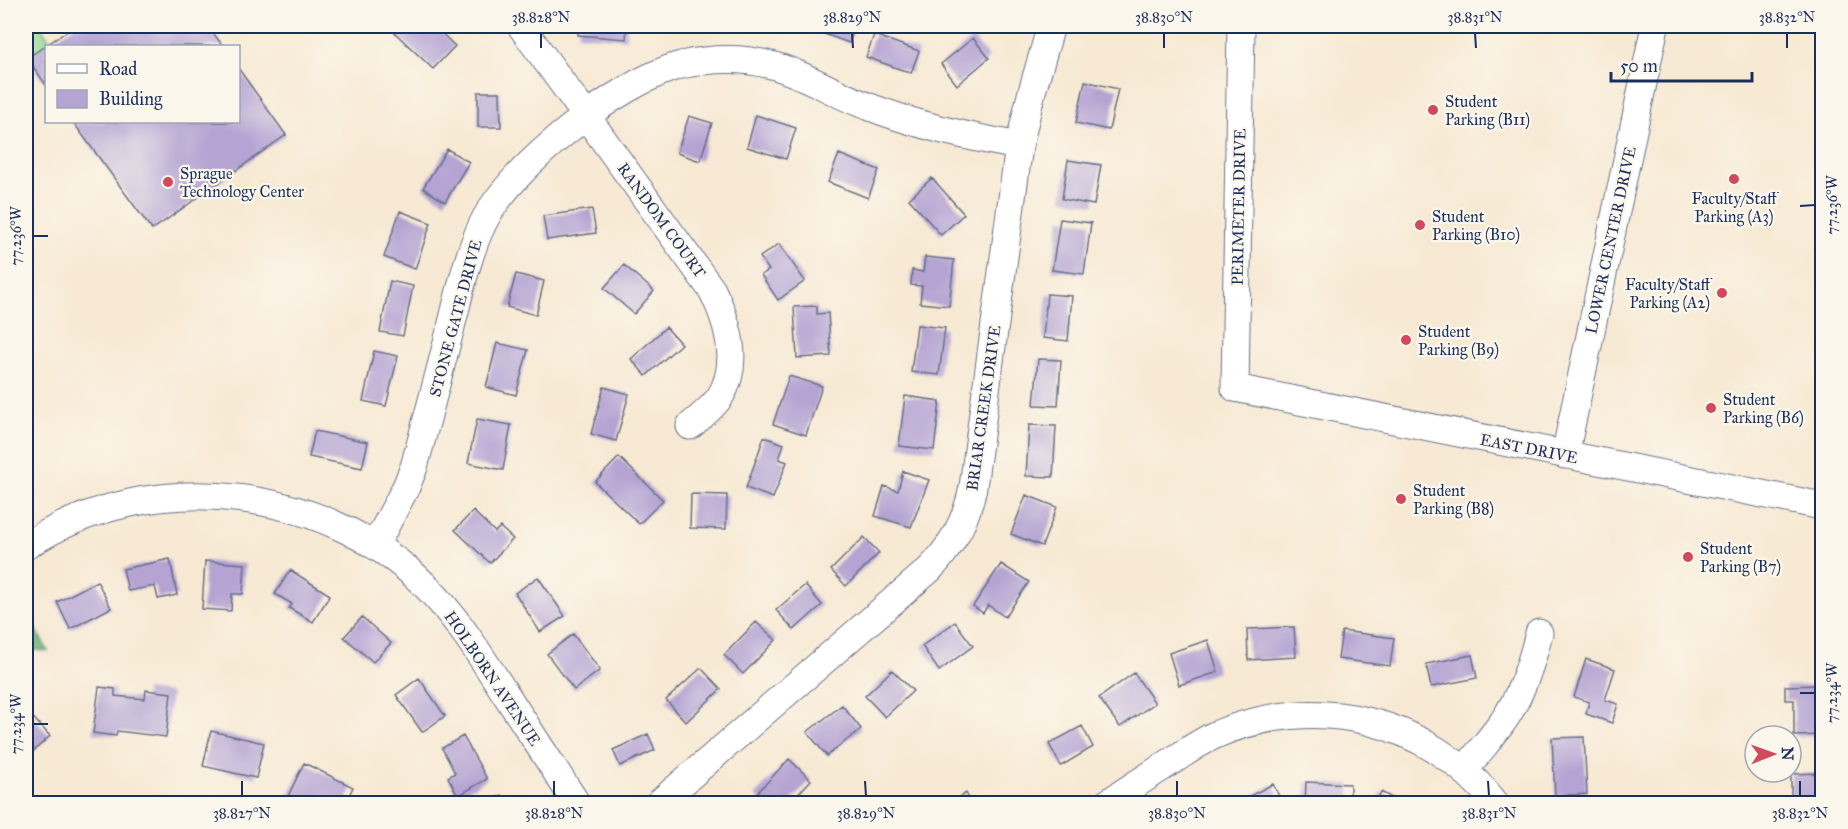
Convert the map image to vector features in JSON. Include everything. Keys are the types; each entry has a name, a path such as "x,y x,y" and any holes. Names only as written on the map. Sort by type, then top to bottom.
{"street":[{"name":"RANDOM COURT","path":"521,26 712,290 723,313 729,337 731,359 729,377 721,395 709,411 690,426"},
{"name":"BRIAR CREEK DRIVE","path":"658,804 930,569 956,536 967,511 973,487 1019,146 1051,26"},
{"name":"PERIMETER DRIVE","path":"1235,388 1241,26"},
{"name":"LOWER CENTER DRIVE","path":"1565,455 1654,26"},
{"name":"STONE GATE DRIVE","path":"375,546 414,467 469,256 483,222 503,192 524,168 547,147 618,95 651,76 680,66 712,60 741,60 771,65 796,73 860,103 908,121 955,134 1019,146"},
{"name":"EAST DRIVE","path":"1235,388 1822,506"},
{"name":"HOLBORN AVENUE","path":"26,546 39,537 75,520 110,507 150,499 190,495 229,497 278,505 341,527 375,546 407,569 462,627 577,804"},
{"path":"1465,770 1503,721 1519,693 1531,663 1539,633"},
{"path":"1106,804 1191,748 1214,736 1245,724 1277,717 1310,714 1341,716 1376,723 1408,734 1439,751 1465,770 1484,788 1496,804"}],"green space":[{"path":"26,26 40,26 51,42 26,60"},
{"path":"26,612 48,651 26,649"}],"building":[{"path":"75,26 208,26 222,45 46,45"},
{"path":"398,26 434,26 455,46 433,69 393,31"},
{"path":"579,26 627,26 626,39 578,35"},
{"path":"809,26 855,26 849,43 808,28"},
{"path":"874,35 919,51 911,73 866,57"},
{"path":"973,38 989,58 957,85 941,64"},
{"path":"45,46 45,84 27,58"},
{"name":"Sprague Technology Center","path":"240,71 286,135 152,230 74,123 240,123"},
{"path":"1085,81 1118,89 1109,130 1076,123"},
{"path":"478,92 500,92 501,127 478,127"},
{"path":"756,115 796,128 786,159 747,147"},
{"path":"689,116 712,123 700,161 677,153"},
{"path":"447,149 469,162 445,202 423,188"},
{"path":"839,154 879,170 868,198 828,182"},
{"path":"1068,160 1101,165 1094,205 1062,199"},
{"path":"932,178 964,214 941,235 909,199"},
{"path":"592,209 596,233 547,240 543,216"},
{"path":"400,211 431,223 415,269 384,257"},
{"path":"1060,219 1091,223 1084,274 1052,270"},
{"path":"779,244 805,281 778,300 761,275 769,270 760,257"},
{"path":"925,257 954,260 949,306 920,303 922,286 911,285 912,270 923,272"},
{"path":"624,265 654,291 634,314 604,288"},
{"path":"516,274 544,281 536,315 507,307"},
{"path":"390,281 413,286 403,336 380,332"},
{"path":"1047,294 1072,296 1068,341 1043,338"},
{"path":"817,306 817,314 828,313 831,356 797,358 794,307"},
{"path":"917,325 945,328 939,375 911,372"},
{"path":"666,327 681,344 646,376 631,359"},
{"path":"497,343 528,350 516,395 486,387"},
{"path":"374,351 398,356 386,406 363,401"},
{"path":"1038,359 1061,360 1058,406 1034,405"},
{"path":"789,376 822,386 806,435 773,424"},
{"path":"604,387 629,394 616,441 591,434"},
{"path":"905,396 940,401 934,450 899,446"},
{"path":"477,419 511,425 503,470 468,463"},
{"path":"1029,425 1056,426 1053,477 1026,476"},
{"path":"315,431 368,442 362,468 309,457"},
{"path":"764,437 784,444 779,459 787,462 773,498 746,488"},
{"path":"619,457 663,500 639,524 595,482"},
{"path":"903,471 929,480 911,527 875,516 884,486 898,491"},
{"path":"691,494 727,495 726,529 690,528"},
{"path":"1026,495 1057,507 1042,546 1011,534"},
{"path":"473,511 495,532 500,527 513,539 490,563 455,530"},
{"path":"864,537 879,553 846,586 831,570"},
{"path":"170,559 177,595 158,599 155,586 128,591 123,569"},
{"path":"205,561 245,564 243,594 232,594 231,611 202,609"},
{"path":"1001,564 1029,582 1005,617 988,605 983,613 973,606"},
{"path":"290,570 330,595 313,622 289,608 292,604 275,594"},
{"path":"538,577 565,616 540,632 515,593"},
{"path":"97,581 111,608 70,629 57,602"},
{"path":"805,585 822,605 794,630 776,610"},
{"path":"362,617 391,643 373,662 344,637"},
{"path":"756,622 776,640 743,674 724,655"},
{"path":"955,622 973,646 939,671 922,646"},
{"path":"1294,627 1296,657 1248,660 1247,629"},
{"path":"1342,631 1394,638 1390,666 1338,659"},
{"path":"573,634 600,670 574,690 547,654"},
{"path":"1208,640 1218,672 1179,685 1169,653"},
{"path":"1472,655 1477,678 1431,687 1426,664"},
{"path":"1586,659 1615,669 1605,700 1618,704 1612,723 1586,714 1589,702 1574,697"},
{"path":"701,668 721,689 686,722 666,700"},
{"path":"892,670 913,691 885,717 865,696"},
{"path":"1134,673 1155,703 1120,727 1099,698"},
{"path":"419,678 445,716 422,732 396,695"},
{"path":"1821,685 1822,735 1803,736 1803,724 1794,724 1794,700 1785,700 1785,686"},
{"path":"99,687 115,689 115,696 145,699 146,690 171,693 166,737 117,731 116,736 93,733"},
{"path":"842,705 861,729 827,756 807,732"},
{"path":"26,710 50,736 26,758"},
{"path":"1082,726 1093,747 1061,766 1049,744"},
{"path":"211,731 264,743 256,778 203,766"},
{"path":"648,734 655,750 620,766 613,750"},
{"path":"463,736 487,779 458,796 448,777 455,773 442,748"},
{"path":"1584,737 1587,794 1555,796 1552,738"},
{"path":"789,759 811,780 789,804 764,804 755,795"},
{"path":"304,763 353,787 345,804 304,804 288,796"},
{"path":"1820,773 1821,804 1791,804 1791,784 1803,784 1803,774"},
{"path":"1306,782 1350,784 1350,804 1305,804"},
{"path":"1273,784 1283,804 1234,804"},
{"path":"1381,792 1403,804 1375,804"},
{"path":"966,793 972,804 949,804"},
{"path":"502,795 506,804 482,804"}],"place":[{"name":"Student Parking (B11)","path":"1433,110"},
{"name":"Faculty/Staff Parking (A3)","path":"1734,179"},
{"name":"Sprague Technology Center","path":"168,182"},
{"name":"Student Parking (B10)","path":"1420,225"},
{"name":"Faculty/Staff Parking (A2)","path":"1722,293"},
{"name":"Student Parking (B9)","path":"1406,340"},
{"name":"Student Parking (B6)","path":"1711,408"},
{"name":"Student Parking (B8)","path":"1401,499"},
{"name":"Student Parking (B7)","path":"1688,557"}]}
